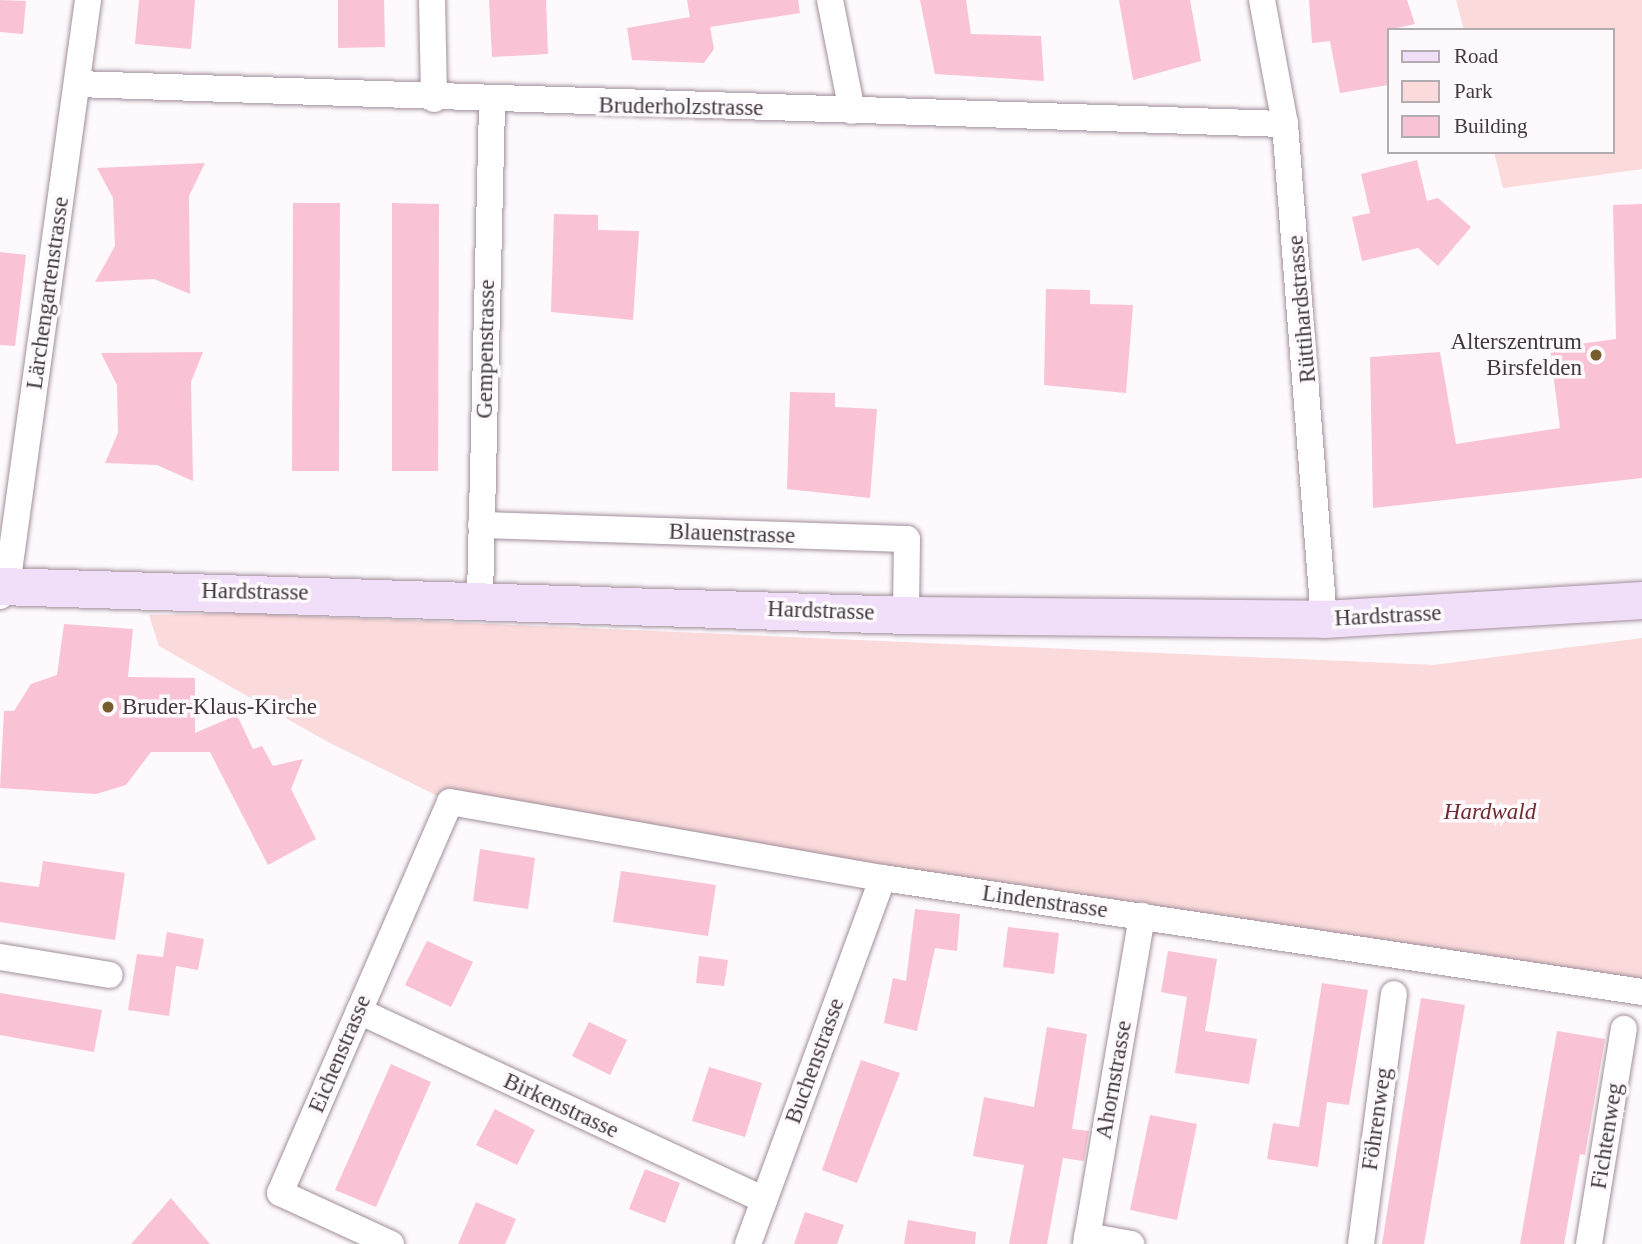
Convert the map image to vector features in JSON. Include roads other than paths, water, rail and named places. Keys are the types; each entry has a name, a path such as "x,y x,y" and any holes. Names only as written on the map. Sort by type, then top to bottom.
{"street":[{"name":"Lärchengartenstrasse","path":"2,589 88,0"},
{"path":"432,0 434,99"},
{"path":"830,0 852,111"},
{"name":"Rüttihardstrasse","path":"1262,0 1285,124 1324,619"},
{"name":"Bruderholzstrasse","path":"77,84 492,102 1285,124"},
{"name":"Gempenstrasse","path":"480,597 492,102"},
{"name":"Blauenstrasse","path":"481,525 907,539 906,615"},
{"name":"Hardstrasse","path":"2,589 480,597 906,615 1324,619 1642,600"},
{"name":"Lindenstrasse","path":"450,802 883,878 1642,992"},
{"name":"Eichenstrasse","path":"391,1244 279,1193 450,802"},
{"name":"Buchenstrasse","path":"748,1244 883,878"},
{"name":"Ahornstrasse","path":"1087,1240 1142,916"},
{"path":"0,957 110,975"},
{"name":"Föhrenweg","path":"1361,1244 1394,994"},
{"name":"Birkenstrasse","path":"359,1011 764,1200"},
{"name":"Fichtenweg","path":"1589,1244 1624,1029"},
{"path":"1087,1240 1131,1244"}],"place":[{"name":"Alterszentrum Birsfelden","path":"1596,355"},
{"name":"Bruder-Klaus-Kirche","path":"108,707"}],"park label":[{"name":"Hardwald","path":"1490,812"}]}
